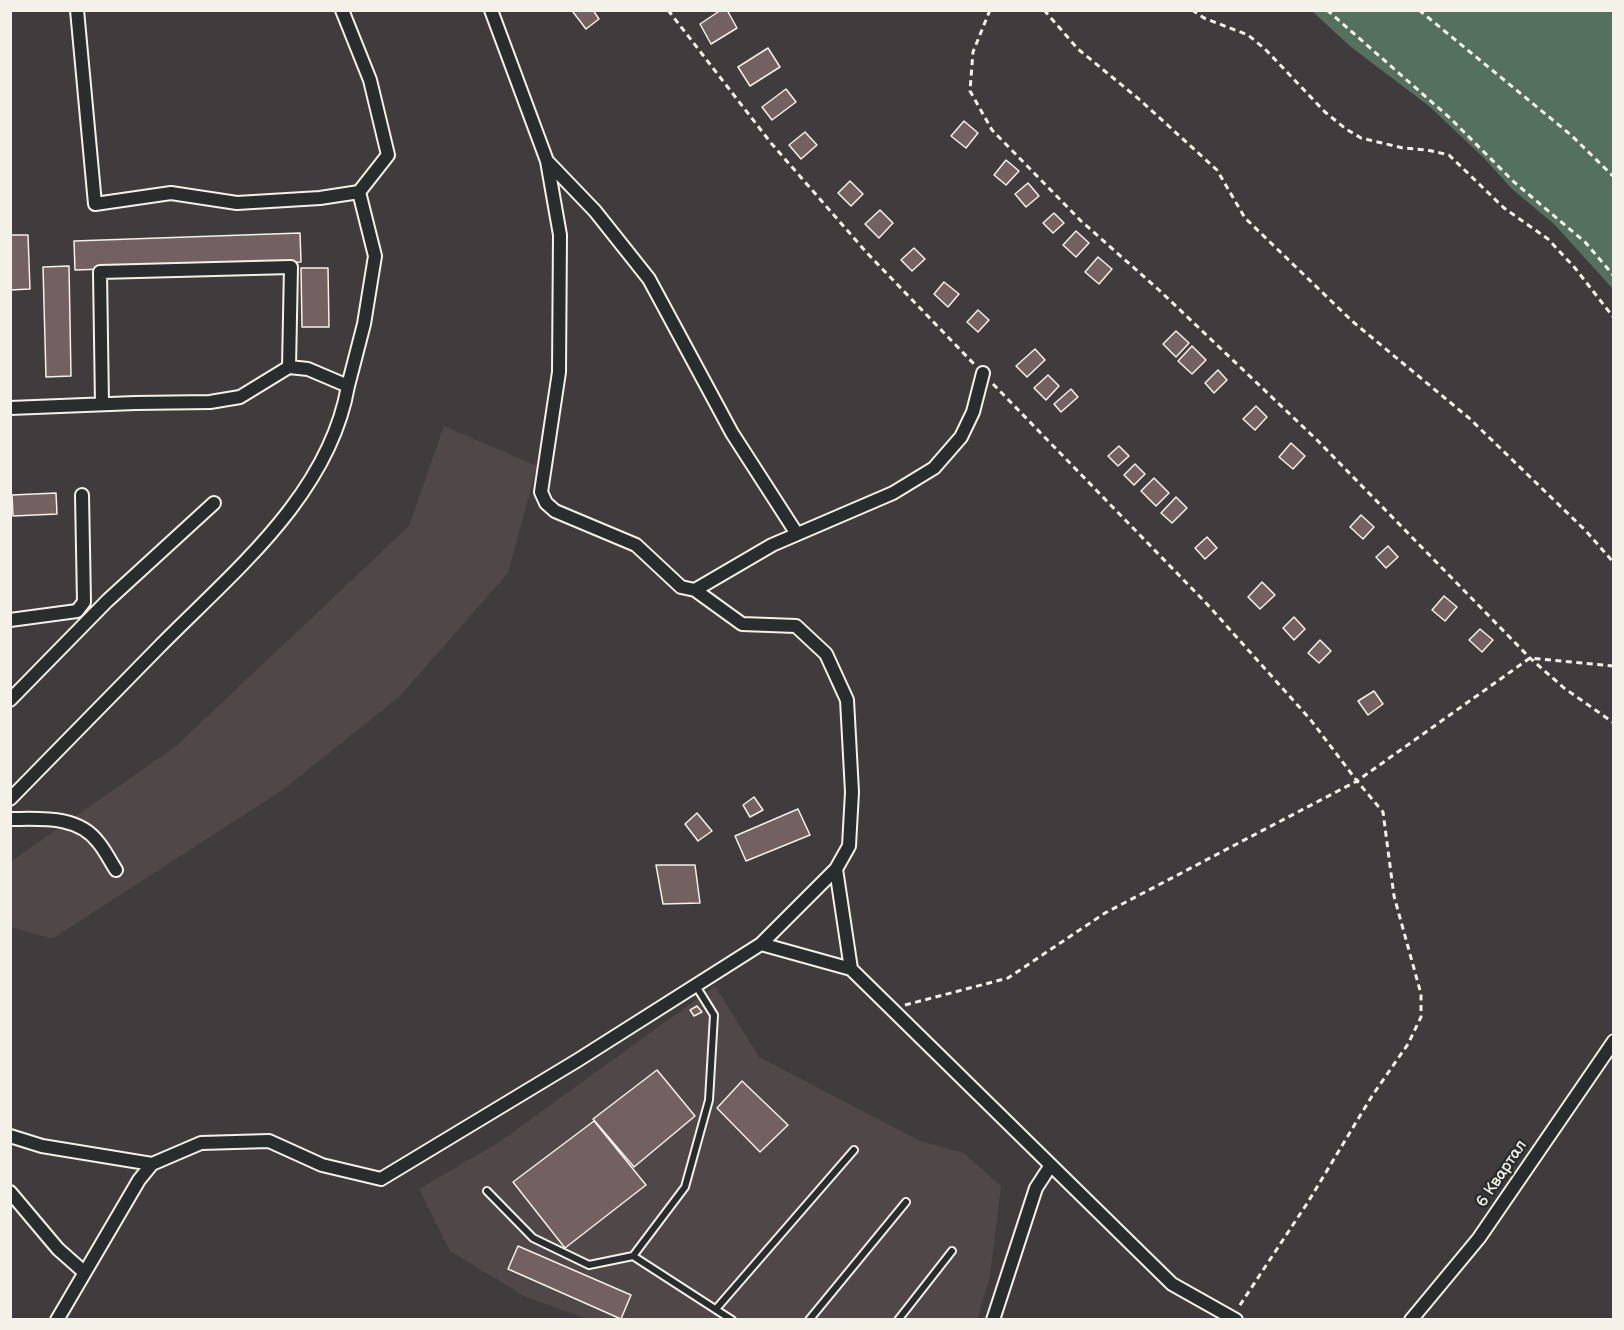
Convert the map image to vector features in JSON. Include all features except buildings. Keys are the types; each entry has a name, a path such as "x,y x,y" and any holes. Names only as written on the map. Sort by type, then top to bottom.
{"street":[{"path":"77,10 94,204 171,193 237,203 320,198 359,192 388,155 370,80 342,10"},
{"path":"57,1320 140,1179 152,1164 201,1143 269,1141 322,1165 381,1179 578,1060 761,944 836,869 849,846 852,792 846,700 826,654 796,626 742,624 695,590 681,587 636,545 555,511 546,503 542,492 560,372 560,235 547,161 491,10"},
{"path":"547,161 595,210 649,279 732,433 797,534"},
{"path":"10,799 289,512 322,460 344,408 364,324 375,256 359,192"},
{"path":"102,404 99,272 291,267 289,367"},
{"path":"10,408 210,402 240,397 289,367 308,369 348,386"},
{"path":"695,590 772,545 892,493 934,468 961,437 973,412 983,373"},
{"path":"10,620 77,611 84,602 82,495"},
{"path":"10,700 108,601 214,503"},
{"path":"10,819 69,821 98,840 116,870"},
{"path":"836,869 851,969"},
{"path":"761,944 851,969 1172,1284 1234,1318"},
{"name":"6 Квартал","path":"1411,1320 1479,1238 1614,1041"},
{"path":"10,1136 42,1146 152,1164"},
{"path":"993,1320 1036,1188 1052,1164"},
{"path":"10,1192 58,1249 84,1272"}],"lane":[{"path":"487,1191 533,1238 589,1265 633,1256 685,1187 709,1100 714,1015 696,985"},
{"path":"716,1309 854,1150"},
{"path":"809,1320 906,1202"},
{"path":"898,1320 952,1251"},
{"path":"633,1256 732,1320"}],"path":[{"path":"668,10 771,143 867,253 1207,604 1310,719 1357,782 1383,812 1394,896 1421,994 1421,1017 1408,1044 1372,1096 1234,1318"},
{"path":"990,10 973,52 970,91 992,130 1081,221 1167,298 1317,440 1530,658 1564,688 1614,723"},
{"path":"1044,10 1078,49 1140,100 1217,170 1245,218 1352,321 1469,418 1586,531 1614,563"},
{"path":"1192,10 1204,18 1248,34 1325,112 1361,138 1403,148 1449,155 1504,208 1548,239 1575,268 1614,318"},
{"path":"1327,10 1449,118 1514,182 1585,242 1614,276"},
{"path":"1419,10 1571,135 1614,177"},
{"path":"892,1008 1008,978 1105,913 1357,782 1530,658 1614,666"}],"shaded area":[{"path":"444,426 537,466 508,573 399,697 284,789 52,939 11,927 10,862 175,747 409,526"},
{"path":"715,986 759,1057 920,1141 964,1153 1001,1186 990,1276 977,1320 587,1319 526,1297 450,1251 419,1189 498,1143"}],"green space":[{"path":"1312,11 1613,11 1613,289 1554,224 1512,189 1484,158 1429,106 1351,47"}]}
